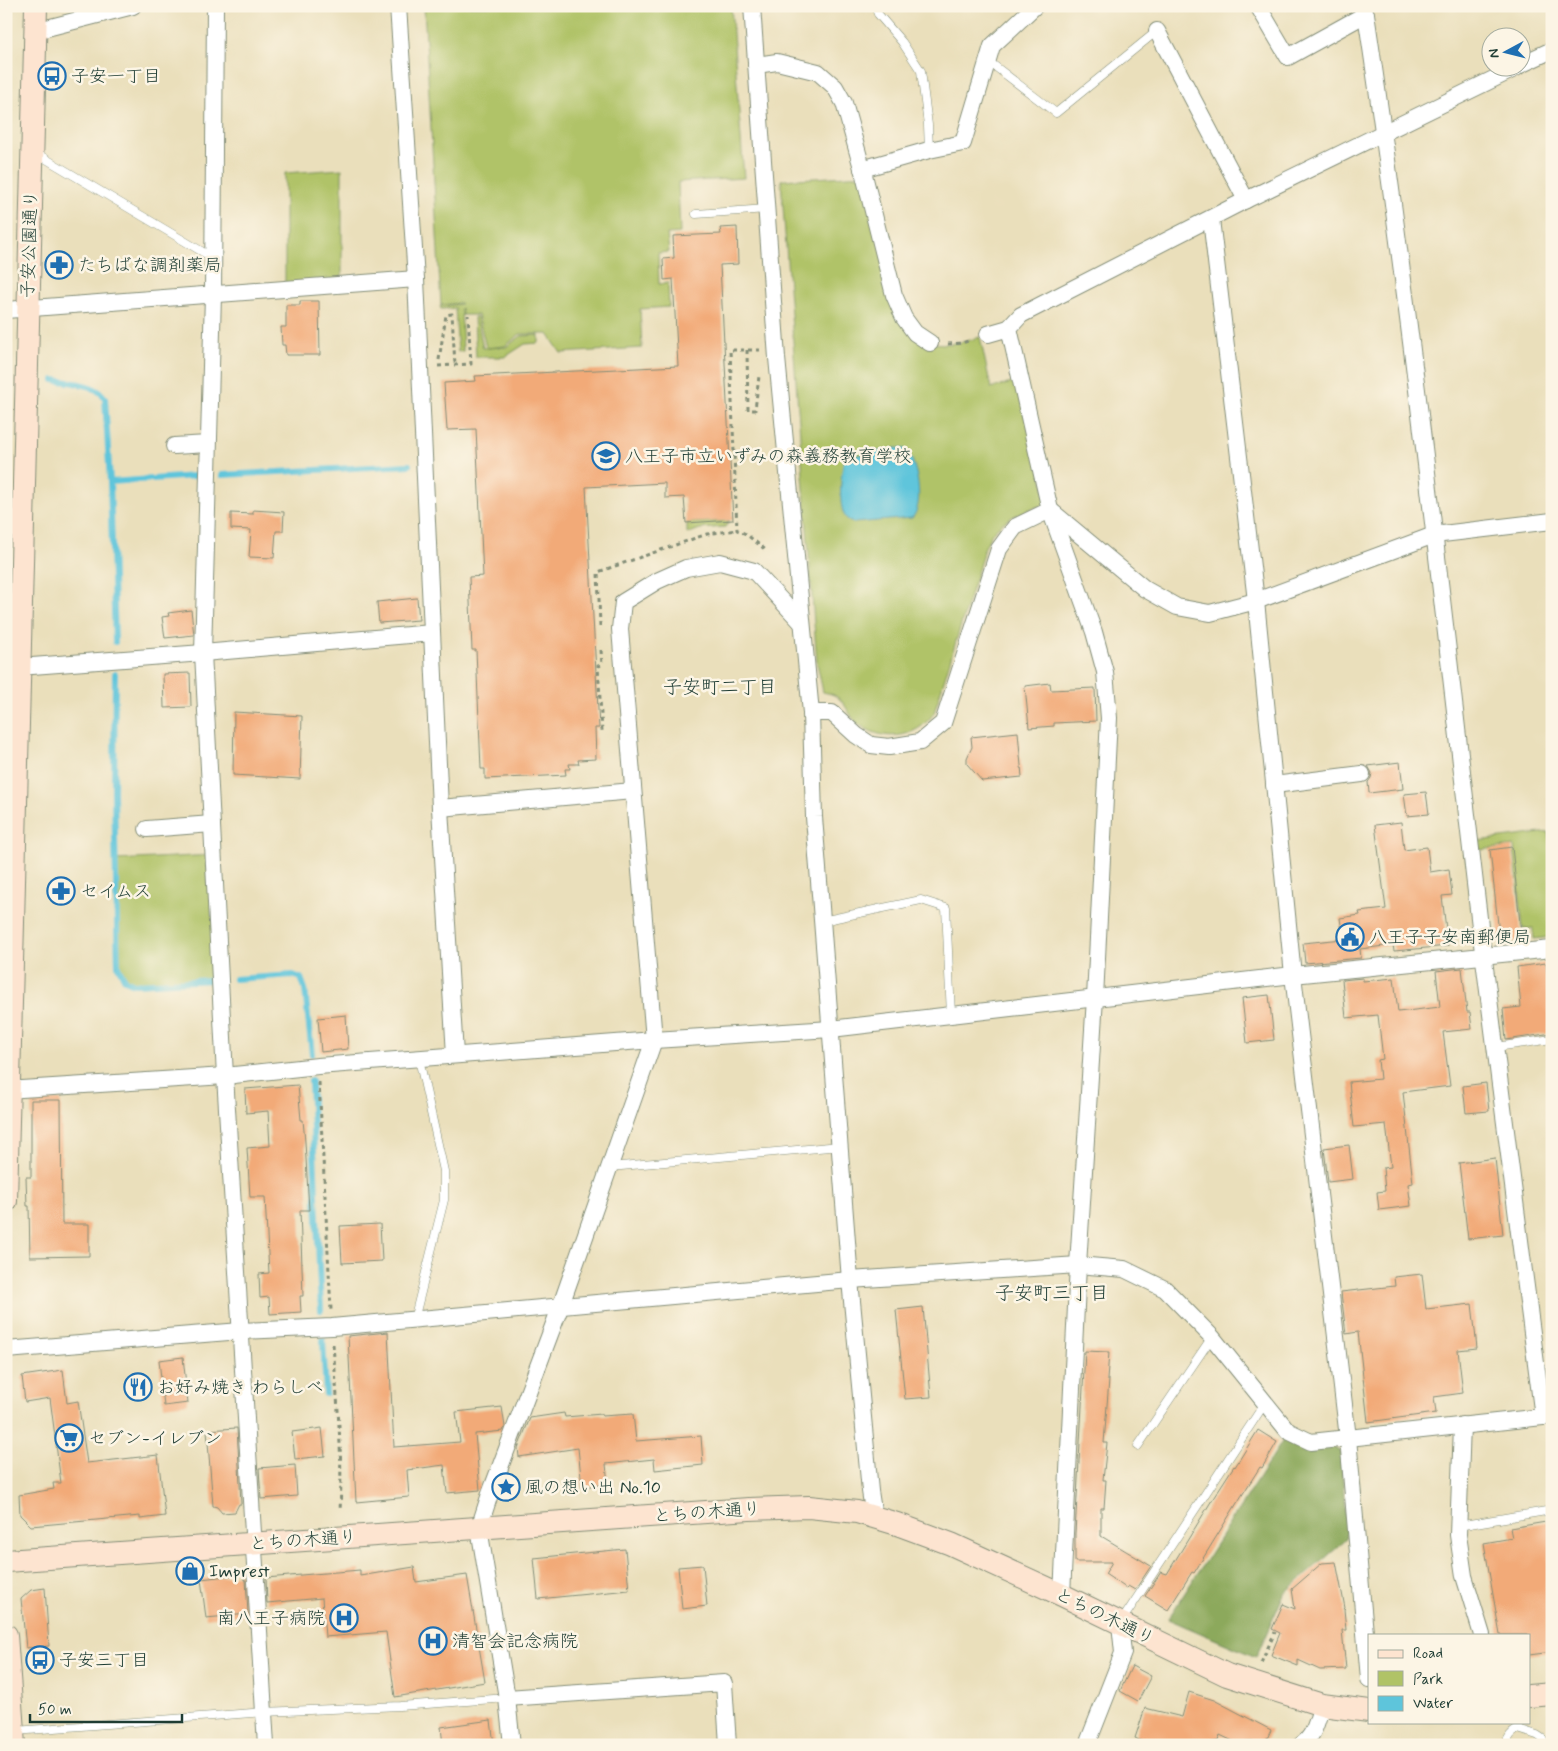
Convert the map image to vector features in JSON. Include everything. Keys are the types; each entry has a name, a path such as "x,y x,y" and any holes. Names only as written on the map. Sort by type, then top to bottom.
{"street":[{"name":"子安公園通り","path":"6,1201 17,309 32,150 36,6"},
{"path":"35,31 133,6"},
{"path":"215,6 213,258 203,653 225,1076 266,1745"},
{"path":"398,6 416,279 440,808 455,1055"},
{"path":"752,6 777,358 811,713 814,818 850,1280 874,1517"},
{"path":"862,169 929,150 963,143 992,46 1035,6"},
{"path":"6,1350 241,1331 332,1327 850,1280 1078,1265 1124,1269 1165,1289 1212,1337 1288,1431 1311,1442 1547,1416 1484,956 1384,132 1364,10 1288,57 1258,6"},
{"path":"1157,31 1246,200"},
{"path":"1530,60 1552,50"},
{"path":"756,65 776,62 818,72 825,76 835,87 844,103 894,295 904,318 915,333 930,343"},
{"path":"988,334 1009,328 1021,315 1246,200 1495,78"},
{"path":"1211,219 1256,601 1293,976 1348,1438 1368,1668"},
{"path":"17,309 416,279"},
{"path":"1009,328 1050,510 1094,632 1105,672 1109,718 1095,998 1078,1265 1062,1595"},
{"path":"174,446 208,444"},
{"path":"1050,510 1145,589 1177,606 1210,613 1256,601 1434,535 1552,521"},
{"path":"811,713 832,712 856,735 870,745 890,747 920,742 943,723 999,549 1015,526 1050,510"},
{"path":"512,1745 479,1528 561,1305 654,1040 620,629 623,602 656,581 686,568 720,562 754,571 802,623"},
{"path":"13,667 432,633"},
{"path":"1274,785 1362,774"},
{"path":"440,808 633,791"},
{"path":"147,829 212,824"},
{"path":"8,1090 225,1076 318,1066 654,1040 831,1029 1552,948"},
{"path":"1462,1425 1458,1535 1464,1576 1482,1634"},
{"name":"とちの木通り","path":"6,1561 758,1509 809,1508 857,1512 897,1524 951,1544 1062,1595 1227,1675 1322,1705 1368,1711"},
{"path":"1087,1745 1122,1653 1120,1624"},
{"path":"6,1635 11,1736"},
{"path":"506,1698 724,1682 728,1745"},
{"path":"1530,1696 1552,1694"},
{"path":"1302,1745 1313,1732 1322,1705"}],"lane":[{"path":"875,6 878,14 902,42 921,71 928,125 929,150"},
{"path":"988,60 1056,113 1157,31"},
{"path":"32,150 213,258"},
{"path":"696,214 767,209"},
{"path":"822,921 921,900 946,908 951,1015"},
{"path":"1496,1047 1552,1039"},
{"path":"414,1320 444,1200 445,1185 444,1171 418,1059"},
{"path":"610,1167 840,1146"},
{"path":"1138,1446 1212,1337"},
{"path":"1120,1624 1265,1403"},
{"path":"1458,1526 1552,1510"},
{"path":"11,1736 264,1712 400,1706 506,1698"},
{"path":"1506,1745 1507,1739 1512,1732 1518,1730 1537,1735 1543,1740 1543,1745"}],"path":[{"path":"455,364 452,314 446,314 438,366 471,364 468,315"},
{"path":"930,343 962,343 988,334"},
{"path":"761,358 762,350 730,350 737,530 746,534 767,551"},
{"path":"747,350 748,410 755,410 760,367"},
{"path":"318,1066 341,1458 340,1512"},
{"path":"1261,1664 1275,1632"}],"green space":[{"path":"424,6 731,6 744,178 678,182 680,233 667,234 669,252 658,253 659,284 668,283 669,307 640,309 642,348 561,353 548,334 520,334 505,346 487,348 506,347 521,336 539,335 539,343 525,344 505,357 476,357 474,317 477,317 483,348 486,348 478,315 462,315 461,308 463,351 458,352 455,308 441,309 440,306 461,304 441,305"},
{"path":"342,169 342,285 285,289 285,173"},
{"path":"864,175 894,295 930,343 956,343 980,337 991,388 1021,381 1048,504 1027,510 1013,517 1000,525 992,534 985,547 934,713 918,729 898,736 887,736 866,729 856,722 840,699 823,692 817,663 781,180"},
{"path":"730,521 725,527 700,529 687,534 687,523"},
{"path":"1549,832 1552,853 1552,937 1534,939 1533,928 1523,929 1514,846 1479,850 1478,841"},
{"path":"214,855 220,979 134,984 125,980 118,966 115,860"},
{"path":"1287,1434 1326,1443 1341,1452 1347,1539 1284,1594 1256,1657 1168,1619"}],"water":[{"path":"896,448 906,449 913,463 919,494 916,512 912,518 854,523 844,514 842,507 841,482 844,460 848,457"}],"building":[{"path":"737,227 738,264 720,265 733,520 686,523 684,497 665,498 665,483 586,487 599,728 595,728 596,759 578,760 579,764 569,764 570,769 565,769 566,775 485,779 485,769 481,769 476,650 472,650 469,577 483,576 476,429 447,430 444,383 476,381 475,376 678,366 673,279 664,280 663,259 674,258 673,236 721,234 720,228"},
{"path":"300,301 319,301 320,355 286,355 285,345 282,345 281,327 286,327 286,305 300,305"},
{"path":"253,510 284,512 283,531 276,531 274,558 249,557 251,530 231,529 231,513 253,514"},
{"path":"417,598 419,620 379,623 377,602"},
{"path":"191,610 194,635 165,638 162,617 169,616 168,613"},
{"path":"190,673 191,707 164,708 163,674"},
{"path":"1050,683 1051,690 1095,688 1096,721 1054,723 1054,726 1029,728 1025,686"},
{"path":"234,712 302,716 300,779 233,775"},
{"path":"1018,732 1022,777 982,781 967,764 967,758 972,747 971,737"},
{"path":"1400,762 1403,789 1369,793 1368,782 1372,773 1368,766"},
{"path":"1426,792 1429,814 1407,816 1404,794"},
{"path":"1401,822 1404,850 1427,847 1430,872 1449,869 1452,895 1442,896 1448,946 1394,951 1393,945 1360,949 1361,958 1305,963 1303,943 1343,939 1340,918 1360,915 1359,912 1386,909 1375,825"},
{"path":"1512,847 1522,941 1500,943 1490,850"},
{"path":"1546,963 1552,1010 1552,1033 1506,1040 1503,1009 1521,1007 1517,967"},
{"path":"1462,968 1467,1012 1470,1012 1472,1029 1443,1032 1450,1086 1403,1092 1413,1183 1408,1184 1411,1206 1379,1210 1377,1192 1385,1191 1383,1168 1391,1167 1386,1124 1354,1127 1349,1082 1380,1079 1378,1060 1383,1059 1378,1015 1346,1018 1342,980 1363,978 1363,981 1394,978 1398,1012 1440,1007 1436,971"},
{"path":"1269,995 1274,1040 1247,1043 1242,998"},
{"path":"346,1015 348,1049 321,1052 318,1018"},
{"path":"1486,1083 1489,1111 1466,1113 1463,1086"},
{"path":"298,1085 305,1142 309,1210 300,1210 303,1296 300,1296 301,1312 270,1314 269,1297 260,1298 259,1274 269,1273 265,1197 250,1197 247,1148 270,1146 268,1111 246,1113 245,1089"},
{"path":"31,1100 61,1100 62,1224 89,1224 89,1256 30,1257 29,1206 27,1206 26,1177 31,1177"},
{"path":"1349,1145 1353,1179 1328,1182 1324,1148"},
{"path":"1495,1158 1503,1235 1468,1239 1459,1163"},
{"path":"380,1224 382,1261 342,1263 340,1226"},
{"path":"1422,1274 1426,1309 1472,1304 1477,1348 1458,1350 1463,1393 1434,1397 1436,1413 1368,1422 1358,1332 1346,1334 1341,1292 1395,1286 1394,1277"},
{"path":"923,1307 931,1397 905,1399 896,1310"},
{"path":"388,1332 394,1447 460,1442 456,1412 502,1407 505,1427 503,1431 475,1434 480,1490 447,1493 444,1465 407,1470 409,1497 356,1502 348,1336"},
{"path":"1085,1351 1109,1352 1107,1380 1109,1380 1104,1443 1107,1443 1103,1480 1106,1480 1104,1508 1101,1508 1101,1536 1151,1566 1135,1590 1128,1586 1126,1588 1105,1574 1112,1562 1075,1562"},
{"path":"183,1357 188,1403 164,1406 159,1360"},
{"path":"63,1370 67,1403 78,1401 87,1463 158,1455 165,1516 140,1519 140,1516 31,1526 20,1515 19,1495 54,1489 53,1483 61,1483 50,1398 25,1402 22,1376"},
{"path":"564,1413 565,1417 633,1414 636,1441 701,1436 703,1465 655,1470 654,1459 606,1464 608,1484 582,1487 578,1448 519,1457 518,1448 530,1418"},
{"path":"237,1428 241,1504 239,1504 235,1512 222,1513 217,1507 213,1506 207,1430"},
{"path":"322,1428 325,1456 295,1459 292,1432"},
{"path":"1258,1430 1277,1442 1194,1573 1192,1572 1168,1610 1145,1596 1161,1572 1167,1574"},
{"path":"295,1465 297,1496 261,1499 259,1468"},
{"path":"1552,1521 1552,1652 1530,1655 1530,1634 1500,1634 1484,1543 1512,1538 1510,1528"},
{"path":"625,1549 629,1590 538,1599 534,1558"},
{"path":"1336,1562 1345,1608 1346,1630 1342,1630 1346,1669 1320,1670 1298,1660 1298,1666 1271,1655 1280,1633 1272,1629 1283,1604 1295,1609 1292,1589 1322,1563"},
{"path":"703,1565 707,1606 682,1609 678,1567"},
{"name":"清智会記念病院","path":"414,1567 416,1582 467,1575 485,1682 395,1697 386,1632 325,1637 322,1598 267,1603 266,1578 360,1570 360,1576"},
{"path":"244,1574 248,1614 206,1618 201,1579"},
{"path":"45,1588 49,1646 26,1648 21,1599 31,1590"},
{"path":"1132,1666 1151,1676 1138,1701 1120,1691"},
{"path":"1189,1692 1214,1700 1271,1730 1266,1741 1237,1743 1220,1735 1218,1741 1198,1745 1175,1743 1149,1745 1135,1738 1145,1708 1182,1717"},
{"path":"491,1720 494,1745 443,1745 441,1727"}],"waterway":[{"path":"54,380 75,383 95,389 105,398 110,482 115,642"},
{"path":"222,475 409,465"},
{"path":"110,482 195,476"},
{"path":"115,674 114,794 118,966 125,980 134,984 213,980"},
{"path":"235,979 293,975 301,978 305,989 312,1054"},
{"path":"311,1081 321,1310"},
{"path":"323,1340 326,1394"}],"place":[{"name":"子安一丁目","path":"52,76"},
{"name":"たちばな調剤薬局","path":"59,265"},
{"name":"八王子市立いずみの森義務教育学校","path":"606,456"},
{"name":"セイムス","path":"61,891"},
{"name":"八王子子安南郵便局","path":"1350,937"},
{"name":"お好み焼き わらしべ","path":"138,1387"},
{"name":"セブン-イレブン","path":"69,1438"},
{"name":"風の想い出 No.10","path":"506,1487"},
{"name":"Imprest","path":"190,1571"},
{"name":"南八王子病院","path":"344,1618"},
{"name":"清智会記念病院","path":"433,1641"},
{"name":"子安三丁目","path":"40,1660"}],"district":[{"name":"子安町二丁目","path":"720,686"},
{"name":"子安町三丁目","path":"1052,1292"}]}
